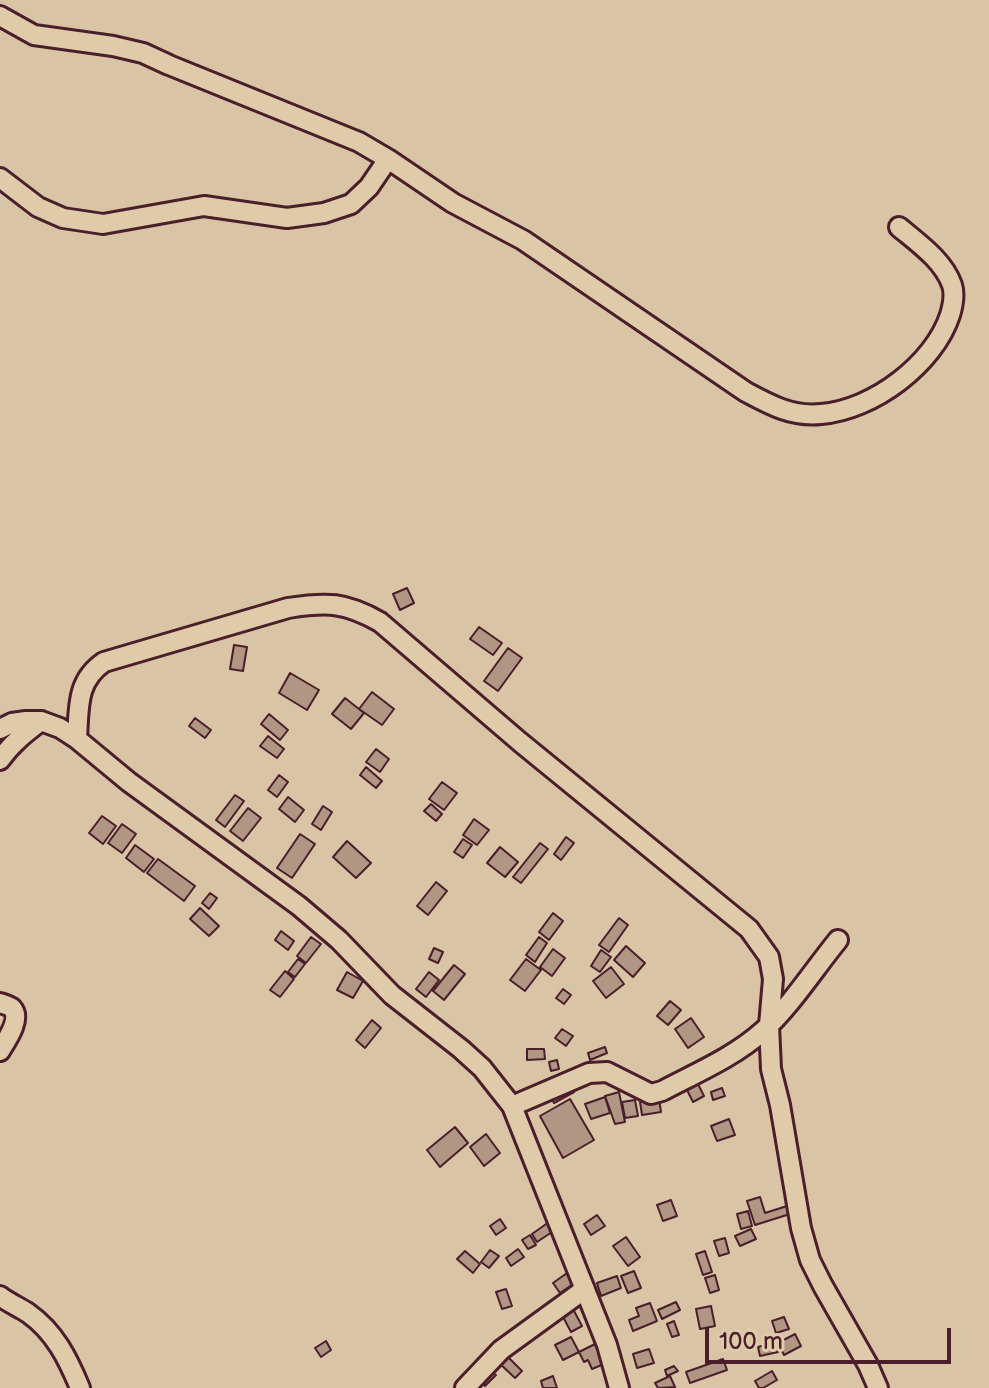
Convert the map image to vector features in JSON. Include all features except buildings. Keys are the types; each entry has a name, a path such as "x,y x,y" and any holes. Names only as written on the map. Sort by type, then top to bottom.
{"street":[{"path":"0,16 34,35 143,53 359,142 453,203 523,240 746,392 772,407 796,414 821,414 848,408 878,395 921,361 946,328 953,306 953,287 933,257 899,227"},
{"path":"0,178 38,207 63,218 103,224 204,206 287,218 324,213 351,204 369,187 388,159"},
{"path":"77,739 80,700 85,683 93,670 104,662 288,608 314,604 340,605 359,610 380,622 520,742 749,929 769,957 773,979 769,1025 771,1069 801,1228 810,1260 878,1388"},
{"path":"0,760 24,733 41,721"},
{"path":"0,729 12,723 41,721 77,739 129,782 299,906 339,940 392,995 482,1068 512,1106 607,1345 619,1388"},
{"path":"512,1106 589,1073 607,1072 651,1094 662,1091 745,1045 769,1025 838,940"},
{"path":"0,1003 11,1007 15,1013 14,1024 0,1051"},
{"path":"465,1388 501,1350 585,1289"},
{"path":"0,1296 29,1313 48,1330 61,1346 80,1388"}]}
